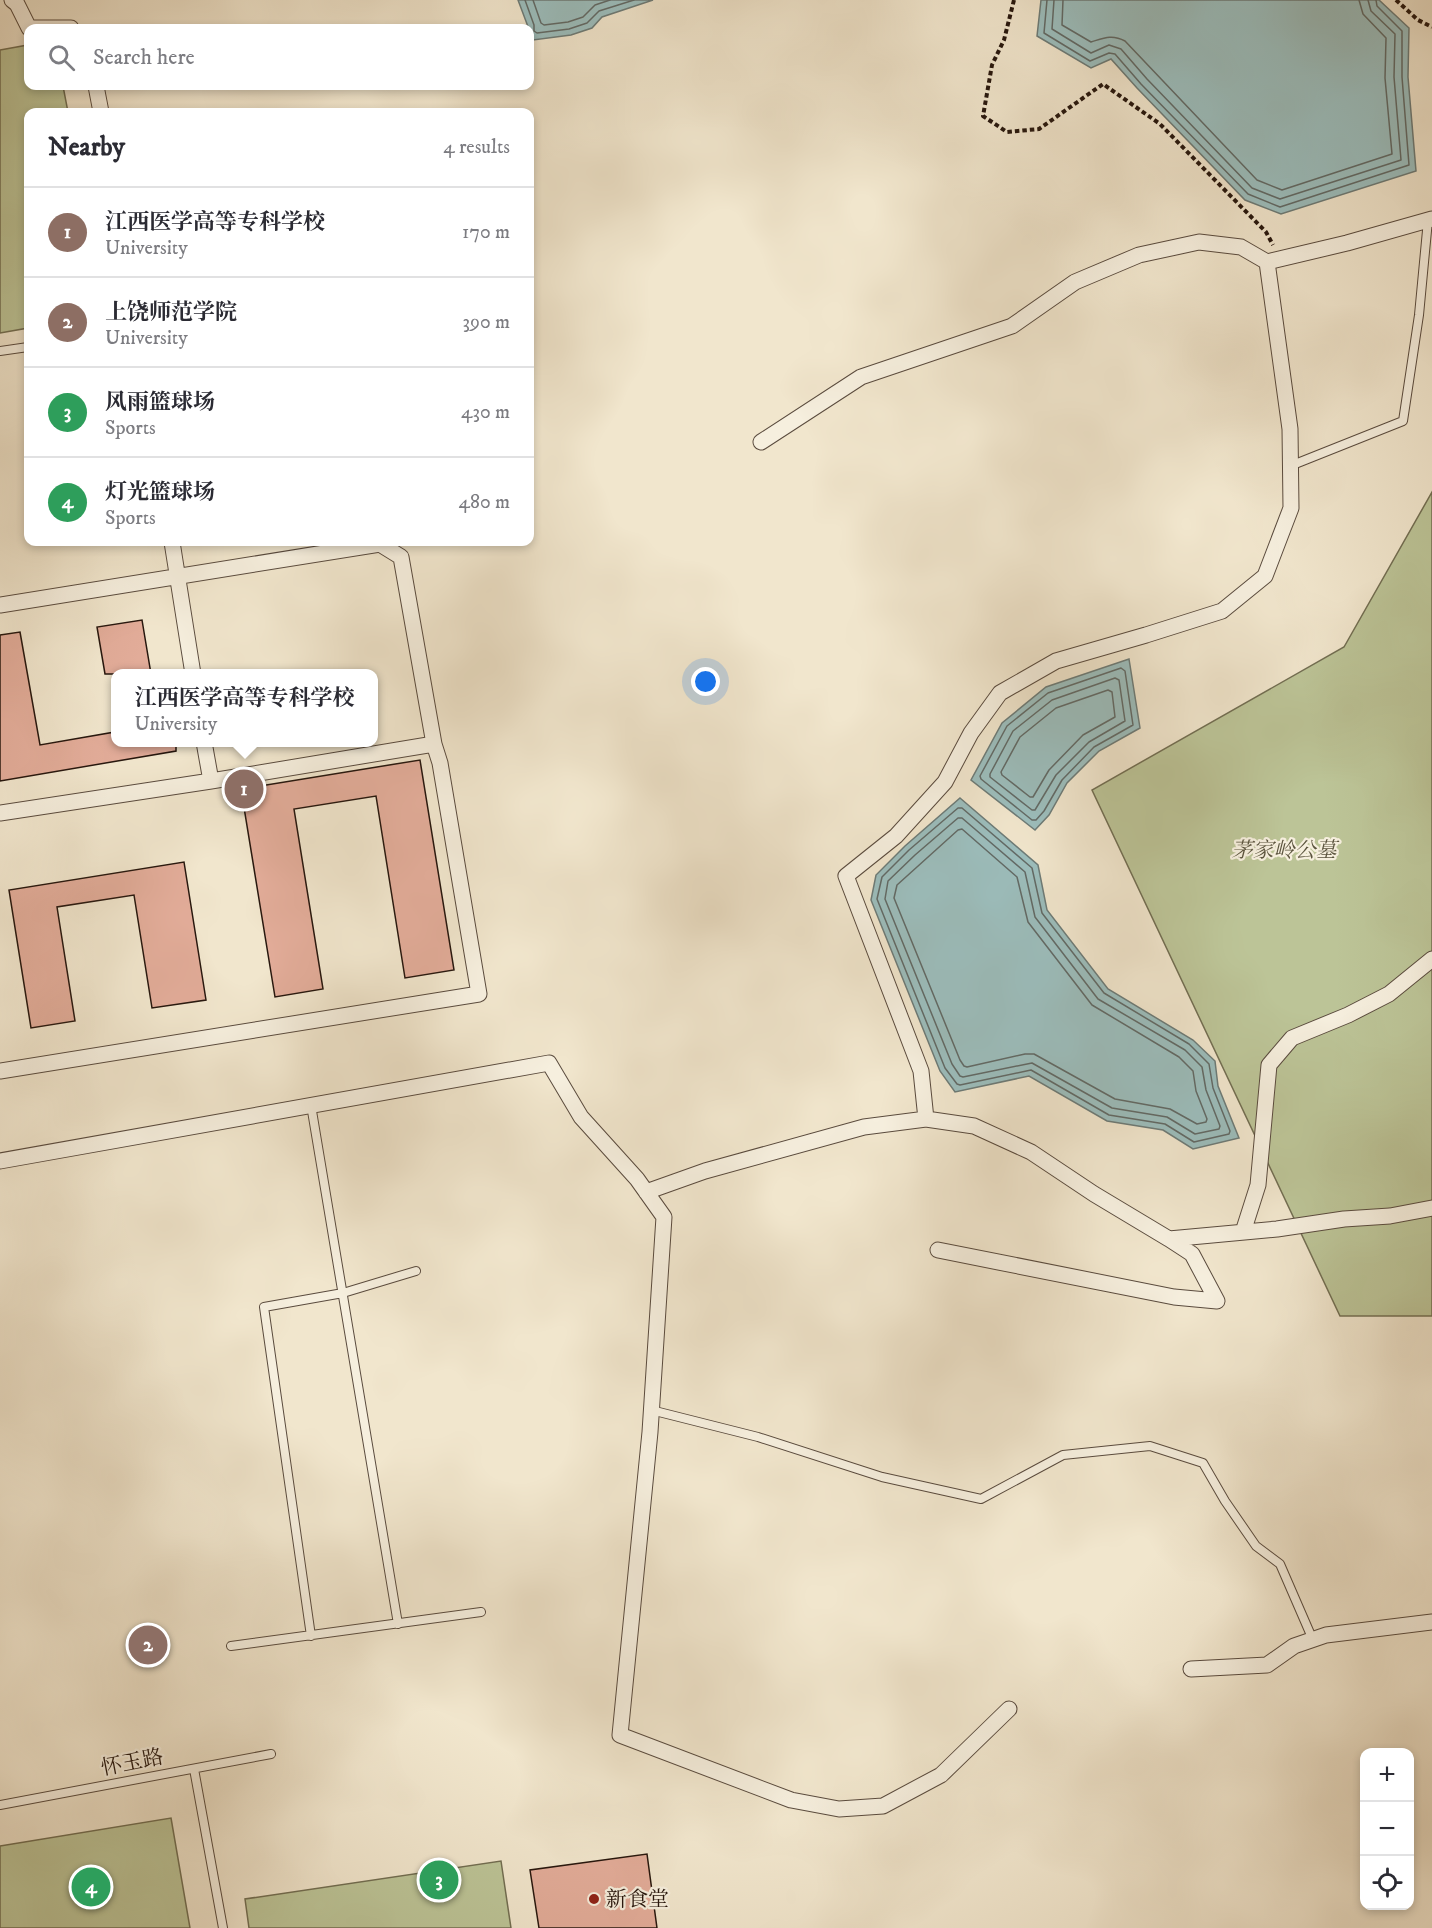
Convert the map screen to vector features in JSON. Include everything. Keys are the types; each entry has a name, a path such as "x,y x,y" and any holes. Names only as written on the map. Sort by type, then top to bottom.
{"street":[{"path":"12,0 17,4 27,24"},
{"path":"97,90 100,108"},
{"path":"761,441 861,377 1012,326 1075,282 1139,255 1199,242 1241,247 1274,260 1430,220"},
{"path":"926,1119 921,1071 846,876 896,836 945,782 971,733 1000,693 1056,661 1222,611 1265,576 1291,508 1290,429 1274,260"},
{"path":"173,546 193,669"},
{"path":"0,605 367,546"},
{"path":"0,1071 479,994 440,763 434,744 401,556 384,546"},
{"path":"0,813 211,782 434,744"},
{"path":"205,747 211,782"},
{"path":"1243,1232 1258,1185 1269,1065 1292,1038 1348,1015 1389,994 1432,959"},
{"path":"0,1161 549,1063 581,1117 637,1179 664,1217 651,1410 620,1735 791,1800 839,1809 872,1807 883,1806 941,1775 1009,1709"},
{"path":"646,1192 705,1172 864,1127 926,1119 974,1126 1031,1152 1192,1254 1217,1301 1174,1297 938,1250"},
{"path":"1169,1239 1389,1216 1432,1208"},
{"path":"1191,1669 1267,1665 1294,1646 1326,1635 1432,1622"}],"lane":[{"path":"1290,466 1403,421 1430,220"},
{"path":"0,351 24,348"},
{"path":"311,1105 398,1624"},
{"path":"311,1635 264,1307 343,1293 416,1271"},
{"path":"651,1410 758,1437 882,1477 981,1499 1063,1455 1150,1446 1203,1462 1225,1501 1256,1546 1280,1564 1312,1640"},
{"path":"231,1646 481,1612"},
{"name":"怀玉路","path":"0,1805 271,1755"},
{"path":"194,1769 223,1928"}],"path":[{"path":"1014,0 1004,40 992,65 983,116 1007,132 1039,129 1104,84 1160,124 1211,174 1266,232 1274,260"},
{"path":"1396,0 1418,20 1432,27"}],"green space":[{"path":"24,46 24,90 64,90 67,108 24,108 24,329 0,333 0,50"},
{"name":"茅家岭公墓","path":"1432,492 1432,1316 1340,1316 1092,790 1344,647"},
{"path":"171,1818 190,1928 0,1928 0,1846"},
{"path":"501,1861 511,1928 249,1928 245,1899"}],"water":[{"path":"518,0 653,0 602,17 592,28 571,35 534,40 534,24 527,24"},
{"path":"1041,0 1379,0 1409,28 1408,77 1416,171 1281,214 1245,200 1111,59 1091,68 1037,36"},
{"path":"1129,659 1140,728 1099,751 1067,783 1049,815 1035,830 971,780 1002,723 1046,687"},
{"path":"960,798 1038,865 1047,910 1108,989 1193,1040 1215,1061 1218,1086 1239,1138 1193,1149 1163,1130 1107,1121 1029,1076 955,1092 940,1071 871,900 876,875"}],"building":[{"path":"142,620 150,669 111,669 111,674 105,674 97,627"},
{"path":"20,632 40,745 111,733 111,747 176,747 176,751 0,781 0,635"},
{"path":"420,760 454,970 405,978 376,796 294,809 323,989 275,997 241,789"},
{"path":"184,862 206,1000 152,1008 134,895 57,907 75,1021 31,1028 9,890"},
{"name":"新食堂","path":"647,1854 657,1928 539,1928 530,1870"}],"place":[{"name":"江西医学高等专科学校","path":"244,789"},
{"name":"上饶师范学院","path":"148,1645"},
{"name":"风雨篮球场","path":"439,1880"},
{"name":"灯光篮球场","path":"91,1887"},
{"name":"新食堂","path":"594,1899"}]}
